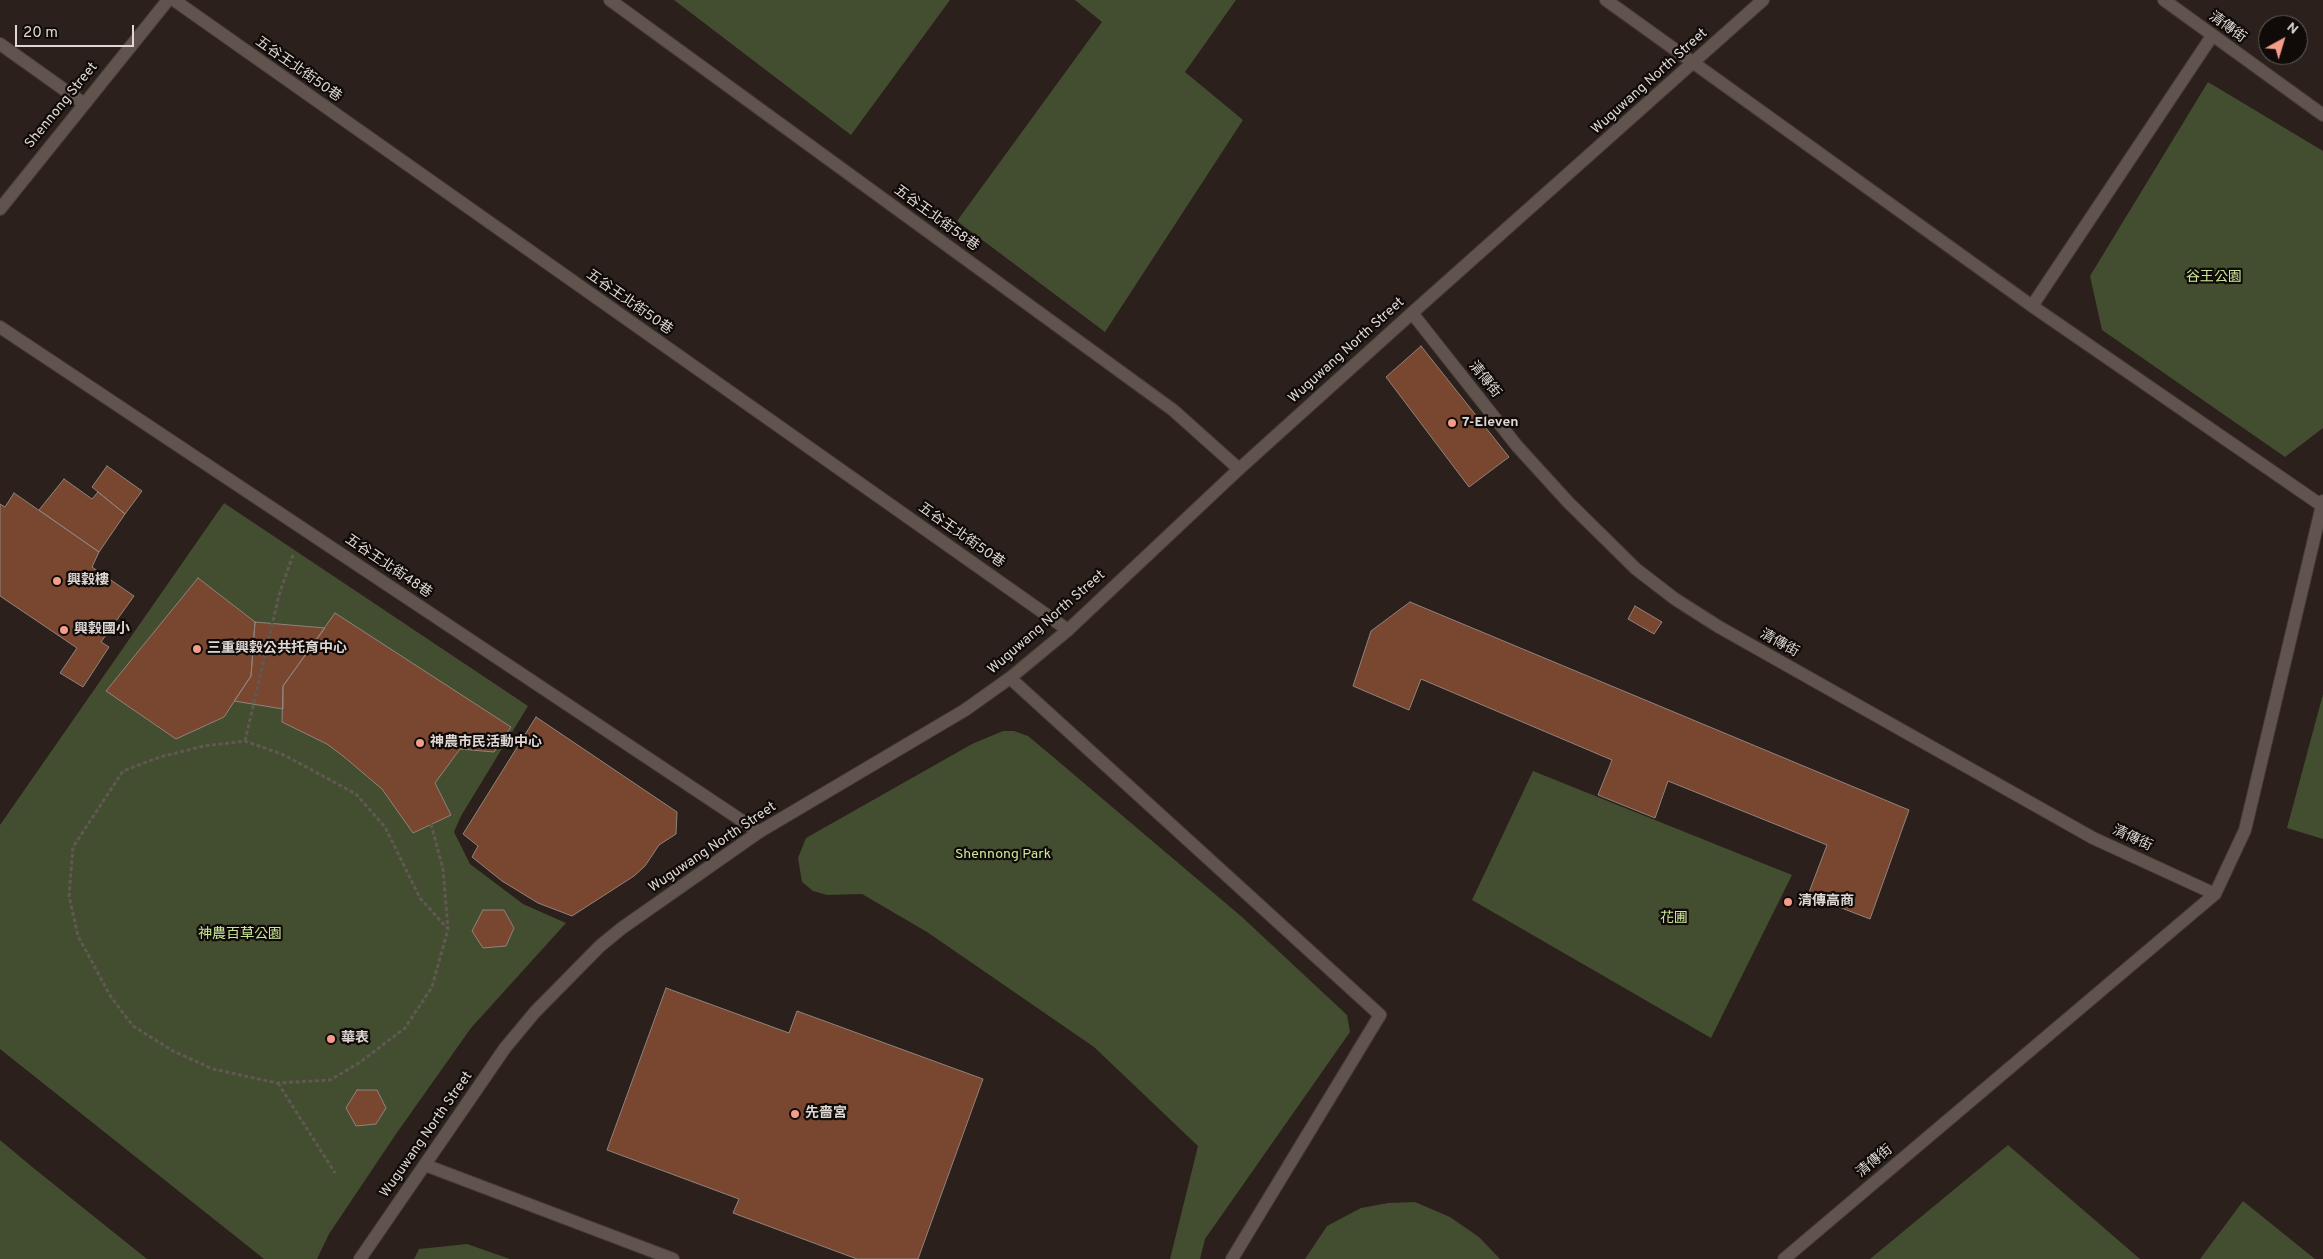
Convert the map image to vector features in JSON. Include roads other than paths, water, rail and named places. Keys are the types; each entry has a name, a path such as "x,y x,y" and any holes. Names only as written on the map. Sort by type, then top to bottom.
{"street":[{"name":"Shennong Street","path":"0,209 83,103 168,0"},
{"name":"五谷王北街50巷","path":"174,0 1068,630"},
{"name":"五谷王北街58巷","path":"610,0 1173,410 1239,469"},
{"path":"1606,0 2032,306 2322,503"},
{"name":"Wuguwang North Street","path":"360,1259 505,1048 535,1012 587,958 622,928 759,832 965,710 1010,678 1068,630 1239,469 1695,63 1763,0"},
{"name":"清傳街","path":"2164,0 2323,115"},
{"path":"2032,306 2212,36"},
{"path":"0,44 83,103"},
{"name":"清傳街","path":"1412,313 1517,446 1568,502 1636,569 1675,599 1719,627 2093,838 2215,894"},
{"name":"五谷王北街48巷","path":"0,328 759,832"},
{"name":"清傳街","path":"1784,1259 2215,894 2245,830 2322,503"},
{"path":"1010,678 1380,1015 1232,1259"},
{"path":"425,1165 673,1259"}],"place":[{"name":"7-Eleven","path":"1452,423"},
{"name":"興穀樓","path":"57,581"},
{"name":"興穀國小","path":"64,630"},
{"name":"三重興穀公共托育中心","path":"197,649"},
{"name":"神農市民活動中心","path":"420,743"},
{"name":"清傳高商","path":"1788,902"},
{"name":"華表","path":"331,1039"},
{"name":"先嗇宮","path":"795,1114"}],"park label":[{"name":"谷王公園","path":"2214,278"},
{"name":"Shennong Park","path":"1003,855"},
{"name":"花圃","path":"1674,919"},
{"name":"神農百草公園","path":"240,935"}]}
